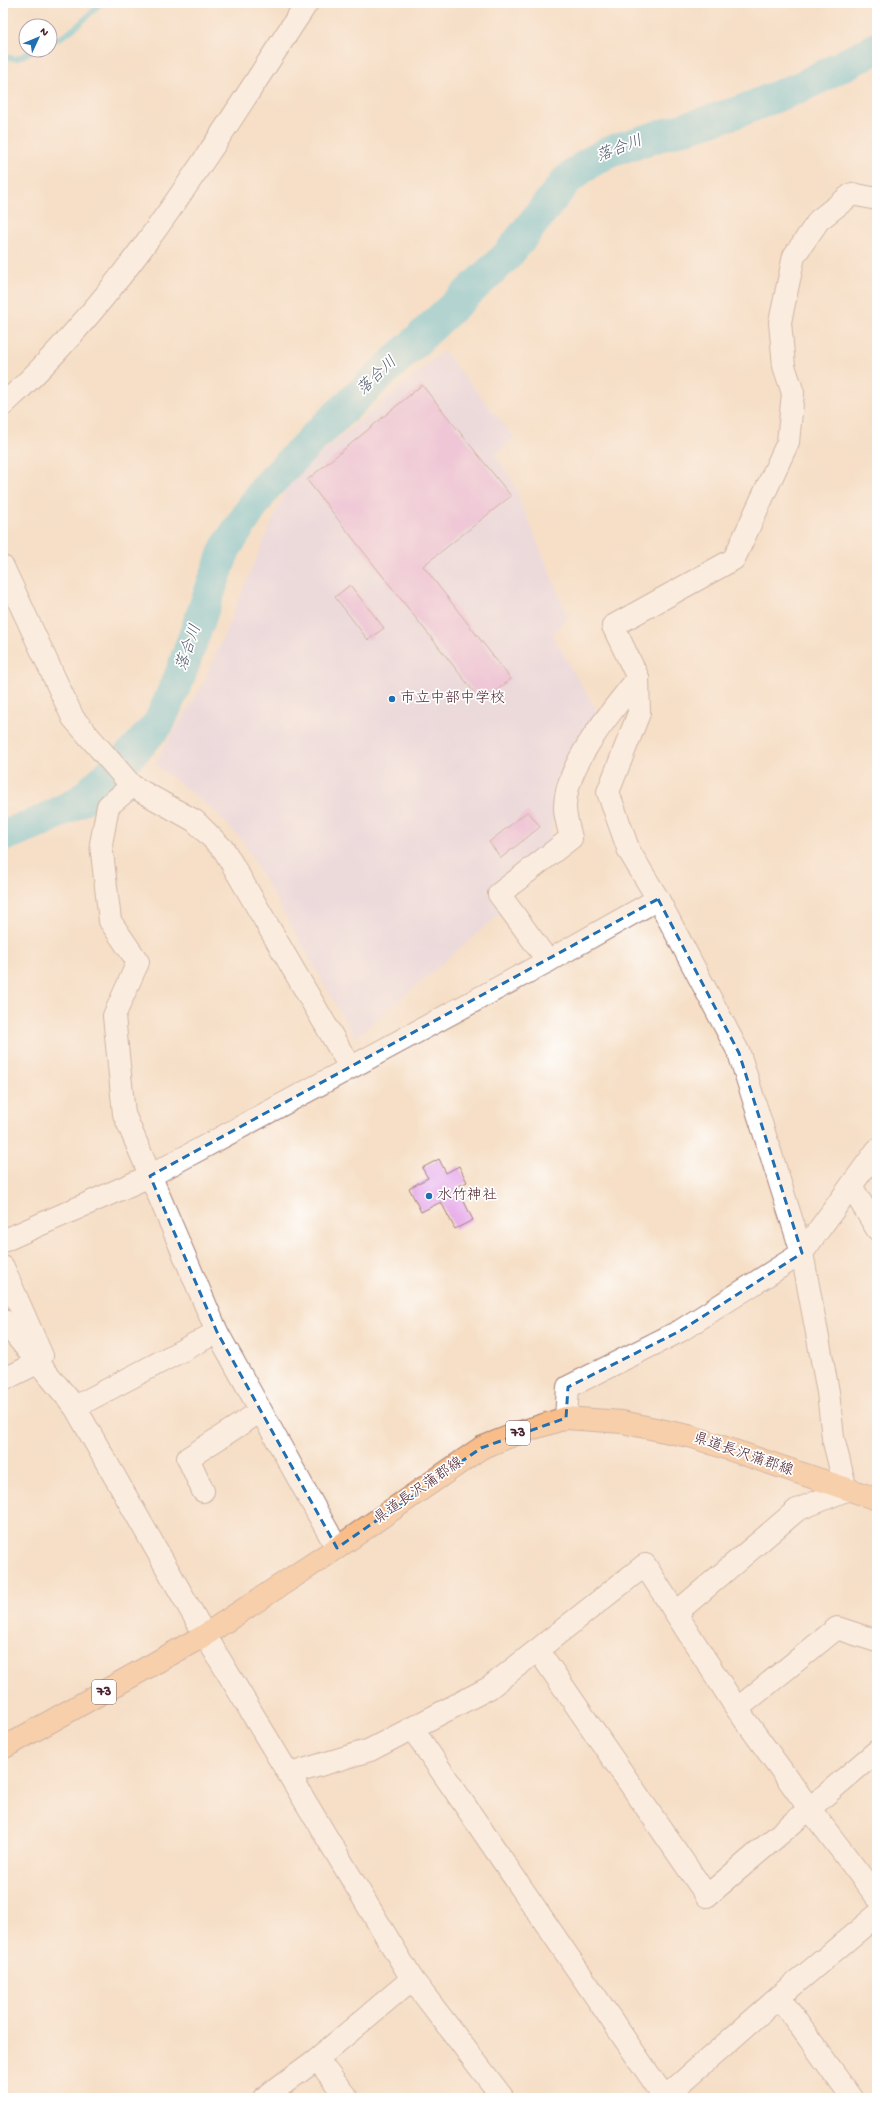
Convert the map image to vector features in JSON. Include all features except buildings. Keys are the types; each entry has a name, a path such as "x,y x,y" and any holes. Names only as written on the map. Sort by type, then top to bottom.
{"main road":[{"name":"県道長沢蒲郡線","path":"3,1748 205,1635 337,1548 481,1448 521,1432 566,1418 622,1422 694,1437 846,1490 877,1499"}],"street":[{"path":"3,405 44,367 105,298 145,246 307,3"},
{"path":"676,1613 797,1510 846,1490 833,1438 828,1392 802,1253 739,1053 658,899 629,851 608,792 639,713 638,678 613,626 734,559 788,442 792,393 784,366 780,322 794,256 818,220 852,194 877,199"},
{"path":"3,567 73,718 131,784 195,821 224,850 350,1067"},
{"path":"548,961 499,894 571,838 565,808 568,783 601,724 638,678"},
{"path":"131,784 108,806 101,844 110,921 138,962 114,1016 124,1114 217,1332 337,1548"},
{"path":"3,1240 150,1176 548,961 658,899"},
{"path":"566,1418 568,1387 680,1331 802,1253 877,1150"},
{"path":"851,1186 877,1230"},
{"path":"3,1268 53,1380"},
{"path":"3,1320 75,1407 205,1635 412,1979 503,2098"},
{"path":"75,1407 217,1332"},
{"path":"3,1380 38,1362"},
{"path":"203,1491 188,1458 260,1411"},
{"path":"290,1774 370,1750 489,1688 645,1565 737,1709 809,1808 877,1896"},
{"path":"737,1709 837,1628 877,1641"},
{"path":"538,1650 707,1896 877,1751"},
{"path":"412,1728 664,2098 779,1997 877,1915"},
{"path":"264,2098 317,2059 412,1979"},
{"path":"779,1997 852,2098"},
{"path":"317,2059 347,2098"}],"highlighted area":[{"path":"658,899 739,1053 802,1253 680,1331 568,1387 566,1418 481,1448 337,1548 217,1332 150,1176"}],"shaded area":[{"name":"市立中部中学校","path":"443,351 515,438 495,455 511,478 568,617 552,635 598,713 568,762 558,782 550,844 488,892 501,913 355,1038 241,838 209,806 154,764 203,684 290,479"}],"waterway":[{"path":"58,39 71,31 101,3"},
{"name":"落合川","path":"3,836 42,821 80,801 135,750 159,723 179,678 225,549 265,488 314,437 507,256 566,181 587,164 610,151 738,112 805,85 877,48"},
{"path":"3,56 16,59 18,58"}],"place":[{"name":"市立中部中学校","path":"392,699"},
{"name":"水竹神社","path":"429,1196"}]}
